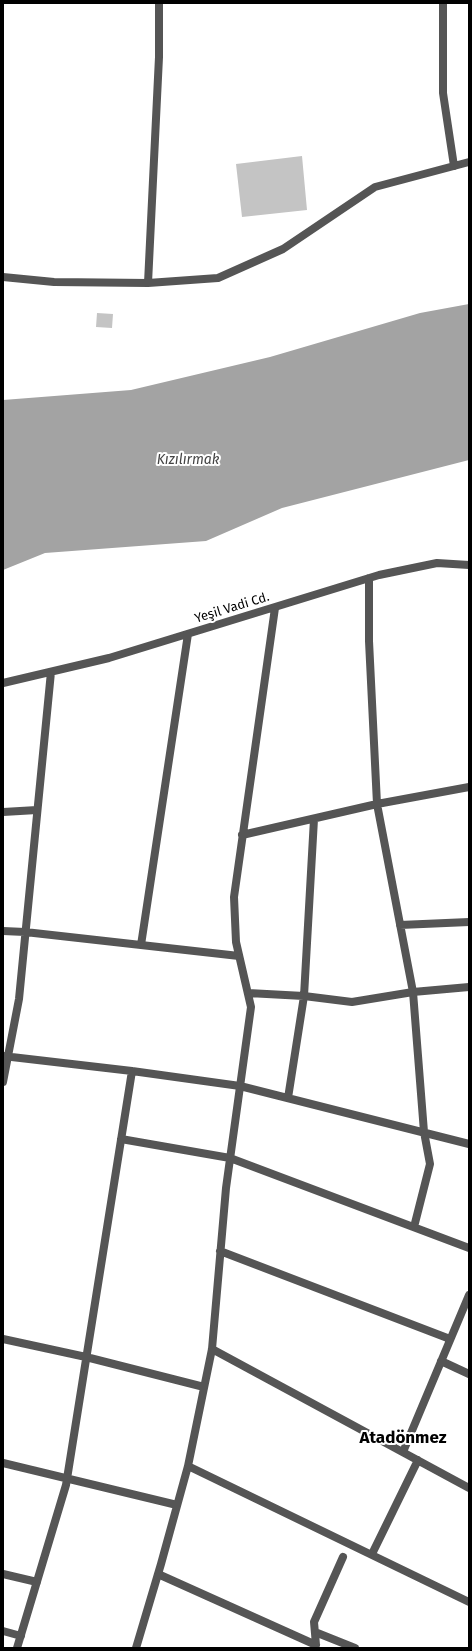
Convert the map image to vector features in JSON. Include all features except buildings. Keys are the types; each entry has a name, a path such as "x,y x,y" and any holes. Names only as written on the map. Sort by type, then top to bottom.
{"street":[{"path":"148,283 159,57 159,3"},
{"path":"443,3 443,93 454,166"},
{"path":"3,277 54,282 148,283 218,278 283,249 375,187 469,162"},
{"name":"Yeşil Vadi Cd.","path":"3,683 109,658 369,578 437,563 469,565"},
{"path":"369,578 369,641 378,804 413,992 424,1132 430,1164 414,1227"},
{"path":"136,1648 188,1466 212,1349 226,1188 251,1007 236,942 234,897 275,608"},
{"path":"141,945 188,634"},
{"path":"3,1082 5,1056 19,999 51,672"},
{"path":"242,835 378,804 469,787"},
{"path":"3,812 37,810"},
{"path":"288,1098 304,996 314,819"},
{"path":"400,925 469,922"},
{"path":"3,931 25,932 239,956"},
{"path":"248,993 304,996 352,1002 413,992 469,987"},
{"path":"5,1056 132,1071 240,1086 469,1144"},
{"path":"17,1648 67,1478 132,1071"},
{"path":"121,1138 230,1158 469,1248"},
{"path":"220,1251 450,1339"},
{"path":"403,1452 469,1295"},
{"path":"3,1339 86,1357 204,1387"},
{"path":"212,1349 469,1488"},
{"path":"441,1361 469,1374"},
{"path":"372,1554 418,1460"},
{"path":"3,1463 178,1505"},
{"path":"188,1466 469,1602"},
{"path":"158,1574 316,1647 314,1622 343,1557"},
{"path":"3,1574 37,1582"},
{"path":"3,1632 21,1636"},
{"path":"315,1632 355,1648"}],"water":[{"name":"Kızılırmak","path":"469,304 469,460 282,508 206,541 45,553 3,570 3,400 131,390 270,357 420,313"}],"district":[{"name":"Atadönmez","path":"403,1438"}]}
